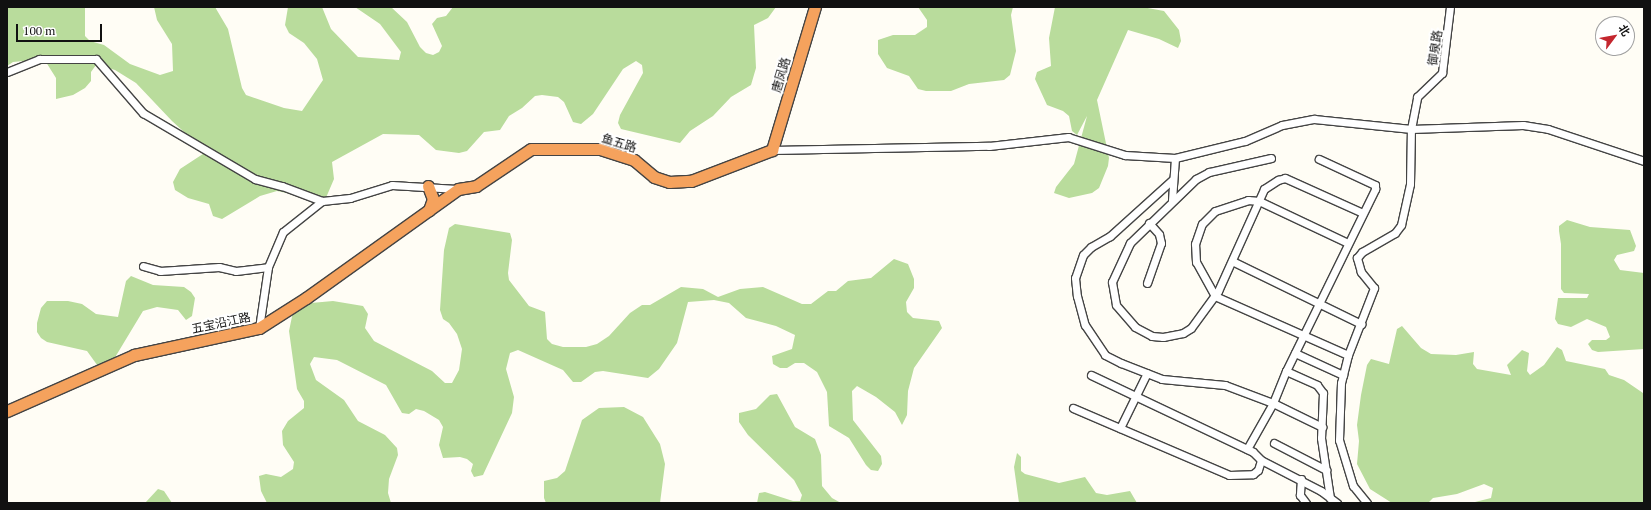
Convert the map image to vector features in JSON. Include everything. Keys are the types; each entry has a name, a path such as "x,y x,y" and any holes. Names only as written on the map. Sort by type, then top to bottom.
{"highway":[{"name":"唐凤路","path":"772,150 815,7"},
{"name":"鱼五路","path":"458,189 476,186 531,149 600,149 634,160 654,177 669,182 691,181 772,150"},
{"path":"428,186 433,199 429,210"},
{"name":"五宝沿江路","path":"7,411 134,355 259,328 306,298 458,189"}],"street":[{"name":"御泉路","path":"1361,324 1374,288 1361,272 1357,258 1362,252 1395,234 1401,225 1410,184 1411,129 1417,97 1442,73 1450,7"},
{"path":"7,72 39,59 96,59 144,113 255,179 282,186 322,202"},
{"path":"772,150 989,146 1068,137 1125,155 1175,158 1245,141 1282,125 1314,119 1411,129 1523,125 1548,129 1644,161"},
{"path":"1172,200 1172,180 1175,158"},
{"path":"1271,158 1209,172 1196,179 1172,200 1130,243 1112,282 1116,305 1135,327 1152,336 1172,336 1191,328 1215,296 1264,189 1285,178 1363,213"},
{"path":"1247,450 1273,403 1286,371 1363,213 1375,185 1319,159"},
{"path":"1172,180 1110,236 1091,247 1079,264 1075,278 1076,296 1085,325 1104,354 1147,373 1162,379 1225,385 1273,403 1322,427"},
{"path":"259,328 268,267 283,232 322,202 350,198 392,185 458,189"},
{"path":"1348,243 1259,202 1248,200 1232,204 1215,211 1202,224 1195,244 1196,262 1215,296 1304,334 1348,355"},
{"path":"1147,283 1161,243 1159,234 1149,224"},
{"path":"1232,261 1361,324 1348,355 1343,375 1339,440 1353,486 1367,503"},
{"path":"143,266 160,271 219,267 236,271 268,267"},
{"path":"1295,353 1343,375"},
{"path":"1286,371 1317,385 1323,392 1322,427 1330,498"},
{"path":"1120,428 1147,373"},
{"path":"1090,376 1247,450 1262,460 1301,480 1337,503"},
{"path":"1073,408 1229,475 1253,474 1258,470 1262,460"},
{"path":"1274,443 1326,470"},
{"path":"1301,480 1300,495 1306,503"}],"green space":[{"path":"7,7 85,7 85,36 90,41 104,45 130,64 160,75 173,71 172,44 157,20 154,7 215,7 228,29 242,88 246,95 284,108 302,111 323,80 317,59 304,43 289,33 285,25 288,7 322,7 331,29 358,57 399,60 401,52 380,24 355,7 391,7 407,22 420,47 426,53 433,55 439,52 442,46 432,24 437,18 446,16 453,7 776,7 768,18 754,25 756,68 751,85 731,97 713,116 690,131 680,143 621,129 618,123 620,115 643,73 642,65 636,61 623,69 593,114 581,124 573,122 564,102 558,97 542,95 535,96 522,108 509,116 500,130 484,132 467,151 459,153 436,150 419,135 383,134 332,162 334,179 322,207 300,196 277,191 260,196 222,219 213,216 209,204 188,198 175,190 173,182 180,169 206,152 172,121 136,83 115,70 96,65 91,72 91,81 85,88 73,95 56,99 56,78 44,59 13,62 7,66"},
{"path":"918,7 1013,7 1011,15 1016,51 1010,75 1004,80 969,84 951,91 926,91 918,89 909,76 887,68 878,54 878,40 893,35 915,35 927,27 927,20"},
{"path":"1055,7 1142,7 1164,11 1179,30 1181,41 1178,48 1159,39 1128,30 1097,100 1109,158 1108,166 1099,188 1092,193 1069,198 1054,193 1056,187 1074,164 1087,116 1077,135 1072,131 1069,116 1063,111 1047,105 1035,79 1037,72 1051,66 1049,38"},
{"path":"1567,220 1590,227 1630,230 1636,246 1634,251 1617,255 1614,260 1620,270 1644,273 1644,349 1598,352 1592,350 1588,344 1592,340 1606,340 1610,337 1606,327 1587,319 1571,327 1558,324 1555,319 1558,298 1587,298 1589,294 1564,293 1561,289 1561,244 1559,226"},
{"path":"455,224 510,233 512,240 508,273 509,280 529,306 545,312 547,339 552,344 563,347 586,347 597,344 609,336 630,313 642,305 650,305 681,287 703,289 718,297 740,289 763,287 802,304 811,304 828,291 836,291 848,281 871,278 894,259 908,264 914,279 914,288 906,302 907,312 913,318 939,321 942,328 914,368 908,391 907,415 902,425 895,412 876,397 857,386 852,391 853,420 881,456 882,464 878,471 871,470 866,465 849,438 829,426 827,392 817,372 804,363 795,363 787,368 780,368 773,364 772,356 792,349 795,335 776,326 746,318 729,303 714,300 688,302 677,343 659,369 648,378 603,371 595,372 581,382 573,382 563,370 518,350 510,353 506,369 514,397 512,413 483,475 474,477 471,471 473,464 467,459 460,457 443,458 439,445 443,427 439,420 424,411 416,409 409,414 402,413 386,385 337,360 314,357 310,364 316,380 344,400 358,421 385,435 397,448 398,455 389,479 388,493 391,503 267,503 261,491 259,476 266,474 281,477 293,469 294,462 283,445 282,431 288,421 304,408 304,401 297,389 289,331 294,307 300,304 333,301 363,306 368,314 365,328 374,341 432,371 445,383 452,383 459,370 462,349 457,334 449,323 443,319 440,310 444,250 449,228"},
{"path":"131,276 153,285 184,287 191,292 195,298 192,316 186,320 178,310 157,307 143,311 111,364 100,369 87,351 47,342 41,338 37,332 37,323 41,308 47,301 68,301 82,304 96,314 118,317 126,281"},
{"path":"1402,326 1421,348 1431,354 1456,355 1474,352 1473,364 1477,369 1511,375 1507,365 1522,350 1529,353 1527,371 1530,375 1544,365 1557,347 1562,350 1566,361 1605,369 1609,375 1624,380 1643,393 1644,503 1471,503 1491,498 1493,488 1484,484 1457,494 1433,498 1428,503 1392,503 1370,489 1357,464 1359,441 1357,425 1361,395 1367,365 1371,359 1389,364 1397,329"},
{"path":"777,394 795,427 815,439 821,455 822,486 832,498 841,503 757,503 759,493 765,492 793,501 800,501 802,495 794,480 748,435 739,422 739,413 756,409 770,395"},
{"path":"624,407 643,417 660,444 665,464 660,503 546,503 544,498 544,481 557,478 565,471 582,420 599,408"},
{"path":"1017,453 1021,457 1021,471 1025,474 1059,483 1085,477 1096,493 1107,495 1130,491 1137,503 1019,503 1014,467"},
{"path":"158,489 164,491 172,503 145,503"}]}
